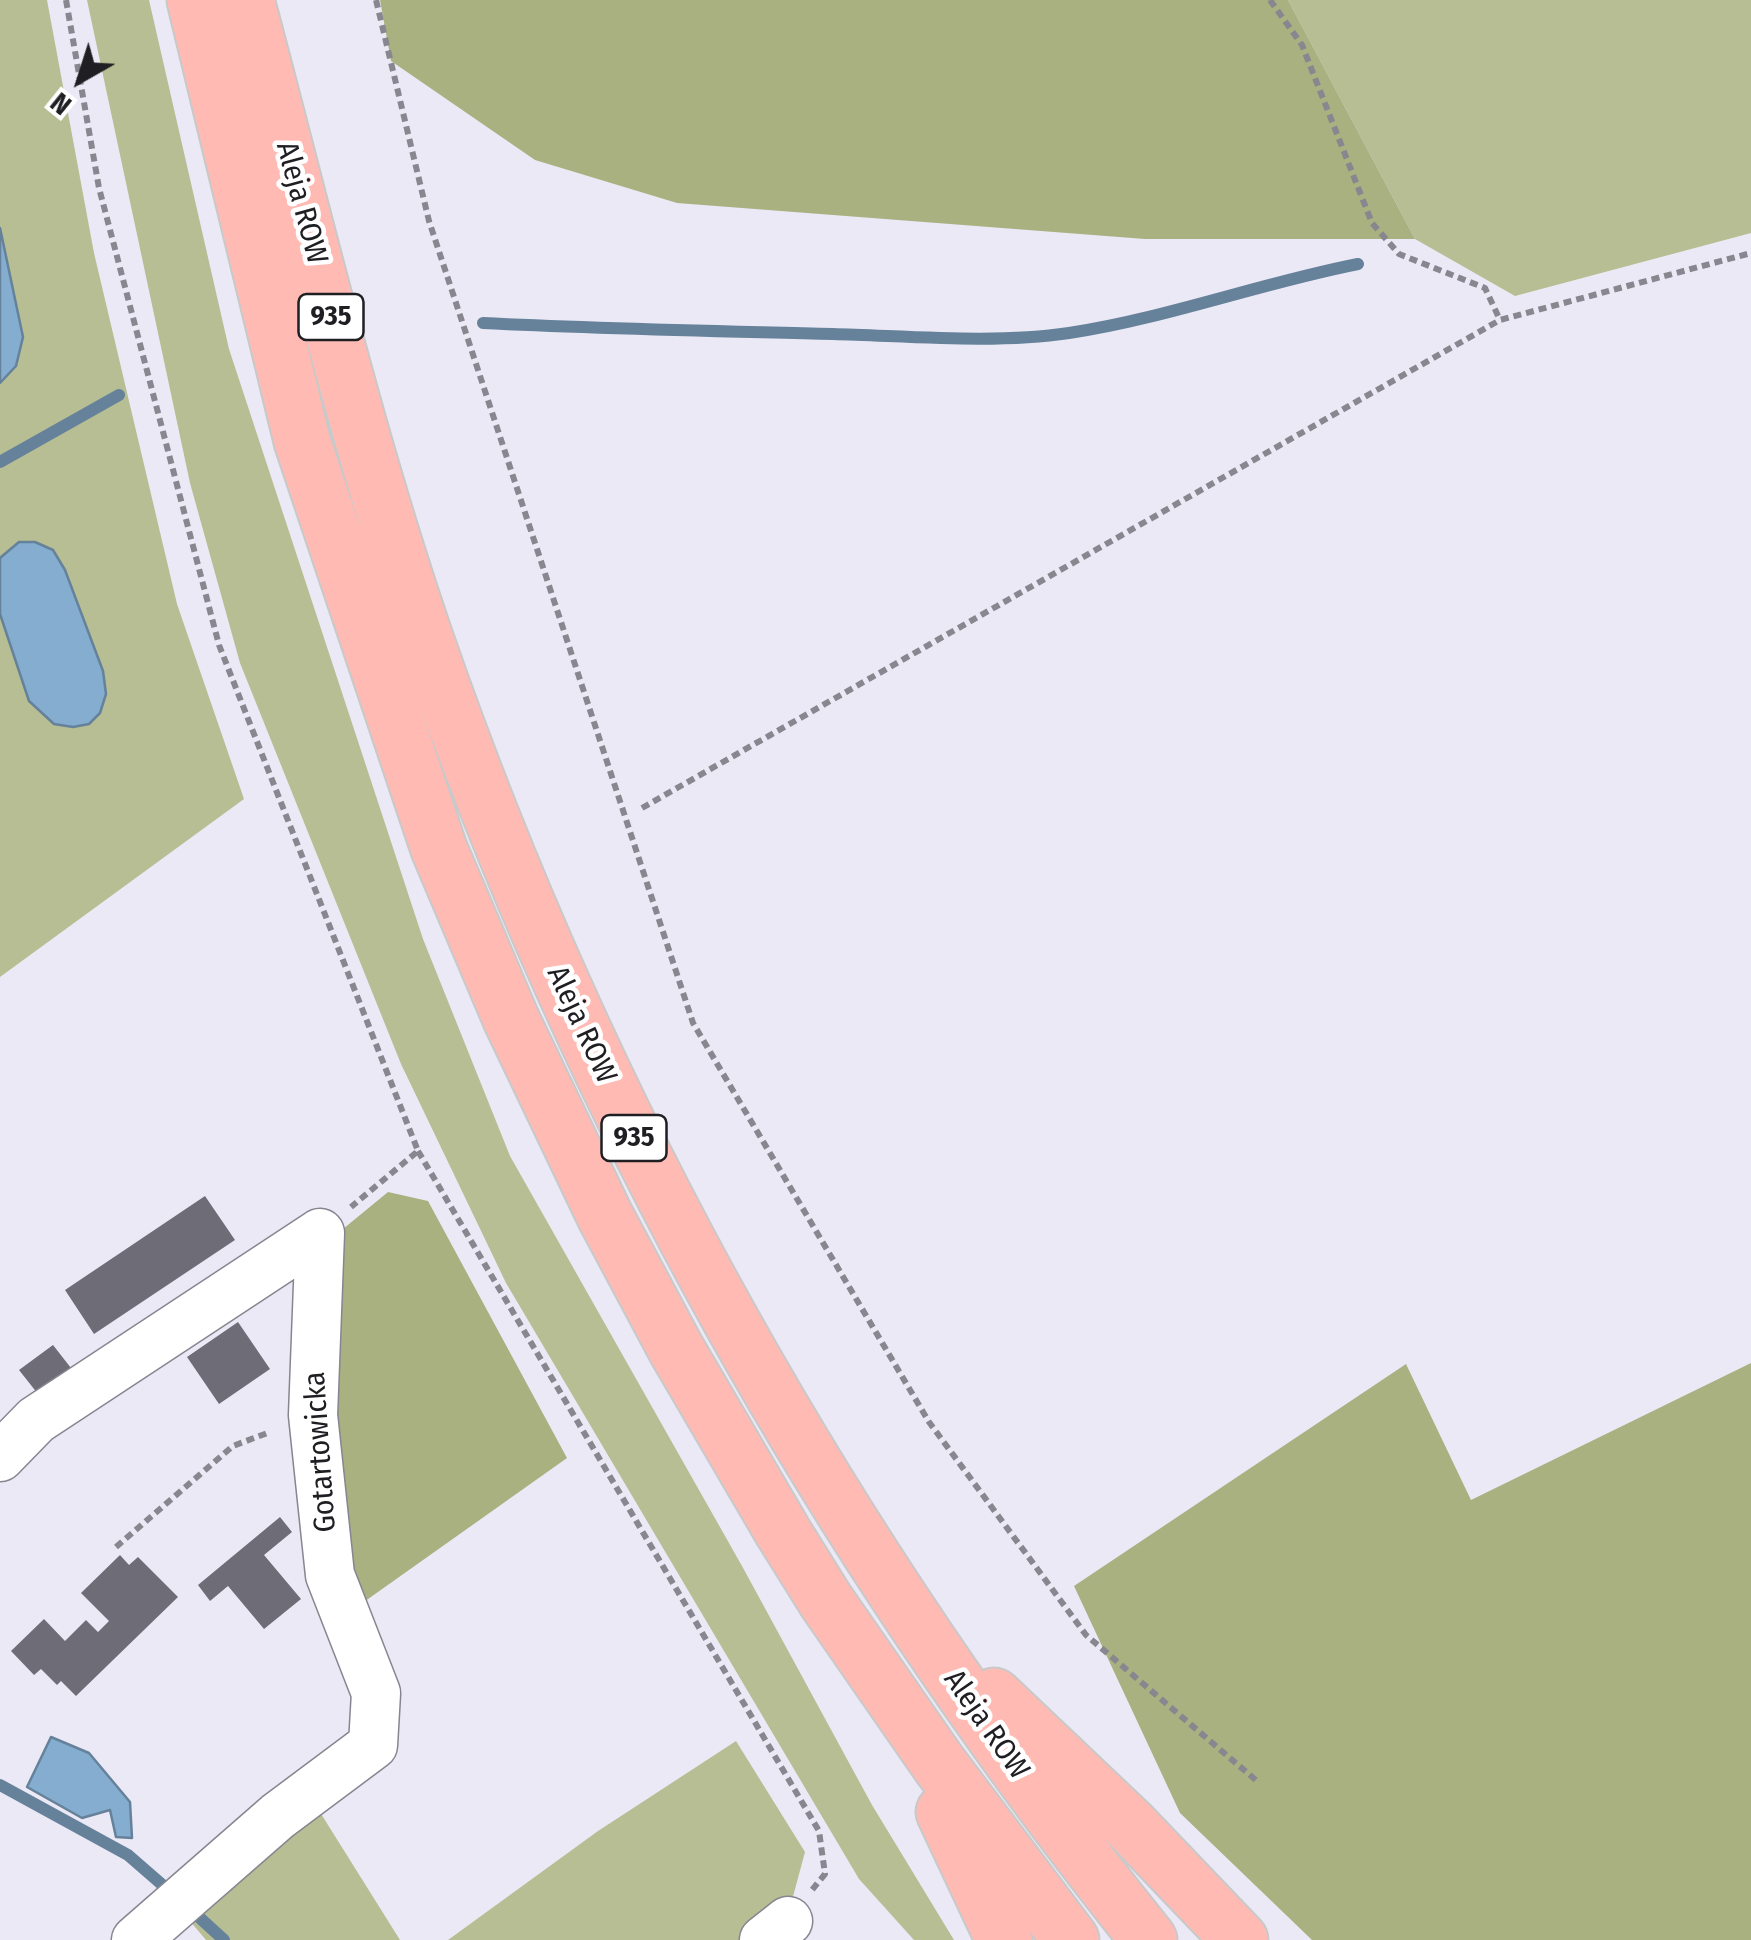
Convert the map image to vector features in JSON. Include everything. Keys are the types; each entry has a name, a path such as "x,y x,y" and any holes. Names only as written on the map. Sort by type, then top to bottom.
{"main road":[{"name":"Aleja ROW","path":"195,0 302,441 439,849 526,1051 614,1233 744,1468 890,1696 1071,1940"},
{"name":"Aleja ROW","path":"246,0 366,448 423,632 506,853 619,1109 718,1302 828,1490 987,1730 1149,1940"},
{"path":"907,1613 1131,1826 1240,1940"},
{"path":"890,1696 1004,1940"}],"street":[{"name":"Gotartowicka","path":"136,1940 278,1816 373,1745 376,1692 330,1574 314,1415 320,1233"},
{"path":"0,1457 36,1420 320,1233"}],"path":[{"path":"66,0 99,188 219,645 418,1151 819,1831 825,1874 776,1930"},
{"path":"376,0 429,221 692,1023 929,1422 1086,1635 1258,1782"},
{"path":"1270,0 1302,46 1372,223 1399,254 1484,288 1500,320"},
{"path":"642,808 1500,320 1751,253"},
{"path":"320,1233 418,1151"},
{"path":"116,1546 234,1446 314,1415"}],"green space":[{"path":"0,0 47,0 94,253 177,604 244,799 0,977"},
{"path":"87,0 149,0 229,349 423,939 510,1156 872,1805 954,1940 914,1940 859,1879 506,1283 401,1064 240,663 190,483"},
{"path":"380,0 1288,0 1415,239 1145,239 677,203 535,160 391,61"},
{"path":"1288,0 1751,0 1751,233 1515,296 1415,239"},
{"path":"388,1192 428,1201 567,1458 361,1604 346,1578 333,1407 332,1238"},
{"path":"1751,1363 1751,1940 1312,1940 1180,1813 1074,1586 1406,1364 1471,1500"},
{"path":"736,1741 805,1852 791,1904 746,1940 448,1940 598,1831"},
{"path":"318,1809 400,1940 206,1940 189,1920"}],"water":[{"path":"0,228 23,337 16,366 0,383"},
{"path":"19,542 35,542 53,550 65,570 103,671 106,694 100,713 89,724 54,724 29,701 0,614 0,558"},
{"path":"51,1737 89,1753 130,1802 132,1838 116,1837 110,1810 82,1818 27,1787"}],"building":[{"path":"205,1196 235,1240 94,1334 65,1290"},
{"path":"238,1322 270,1369 219,1404 187,1357"},
{"path":"53,1345 71,1368 38,1394 19,1370"},
{"path":"280,1517 292,1532 264,1555 301,1599 264,1629 228,1586 210,1601 198,1585"},
{"path":"120,1555 129,1565 138,1557 178,1597 76,1696 41,1669 34,1675 11,1651 44,1619 65,1641 86,1620 98,1632 109,1621 81,1593"}],"waterway":[{"path":"483,323 1012,338 1069,333 1142,319 1358,264"},
{"path":"0,462 119,395"},
{"path":"0,1785 128,1855 174,1895"},
{"path":"189,1908 224,1940"}]}
